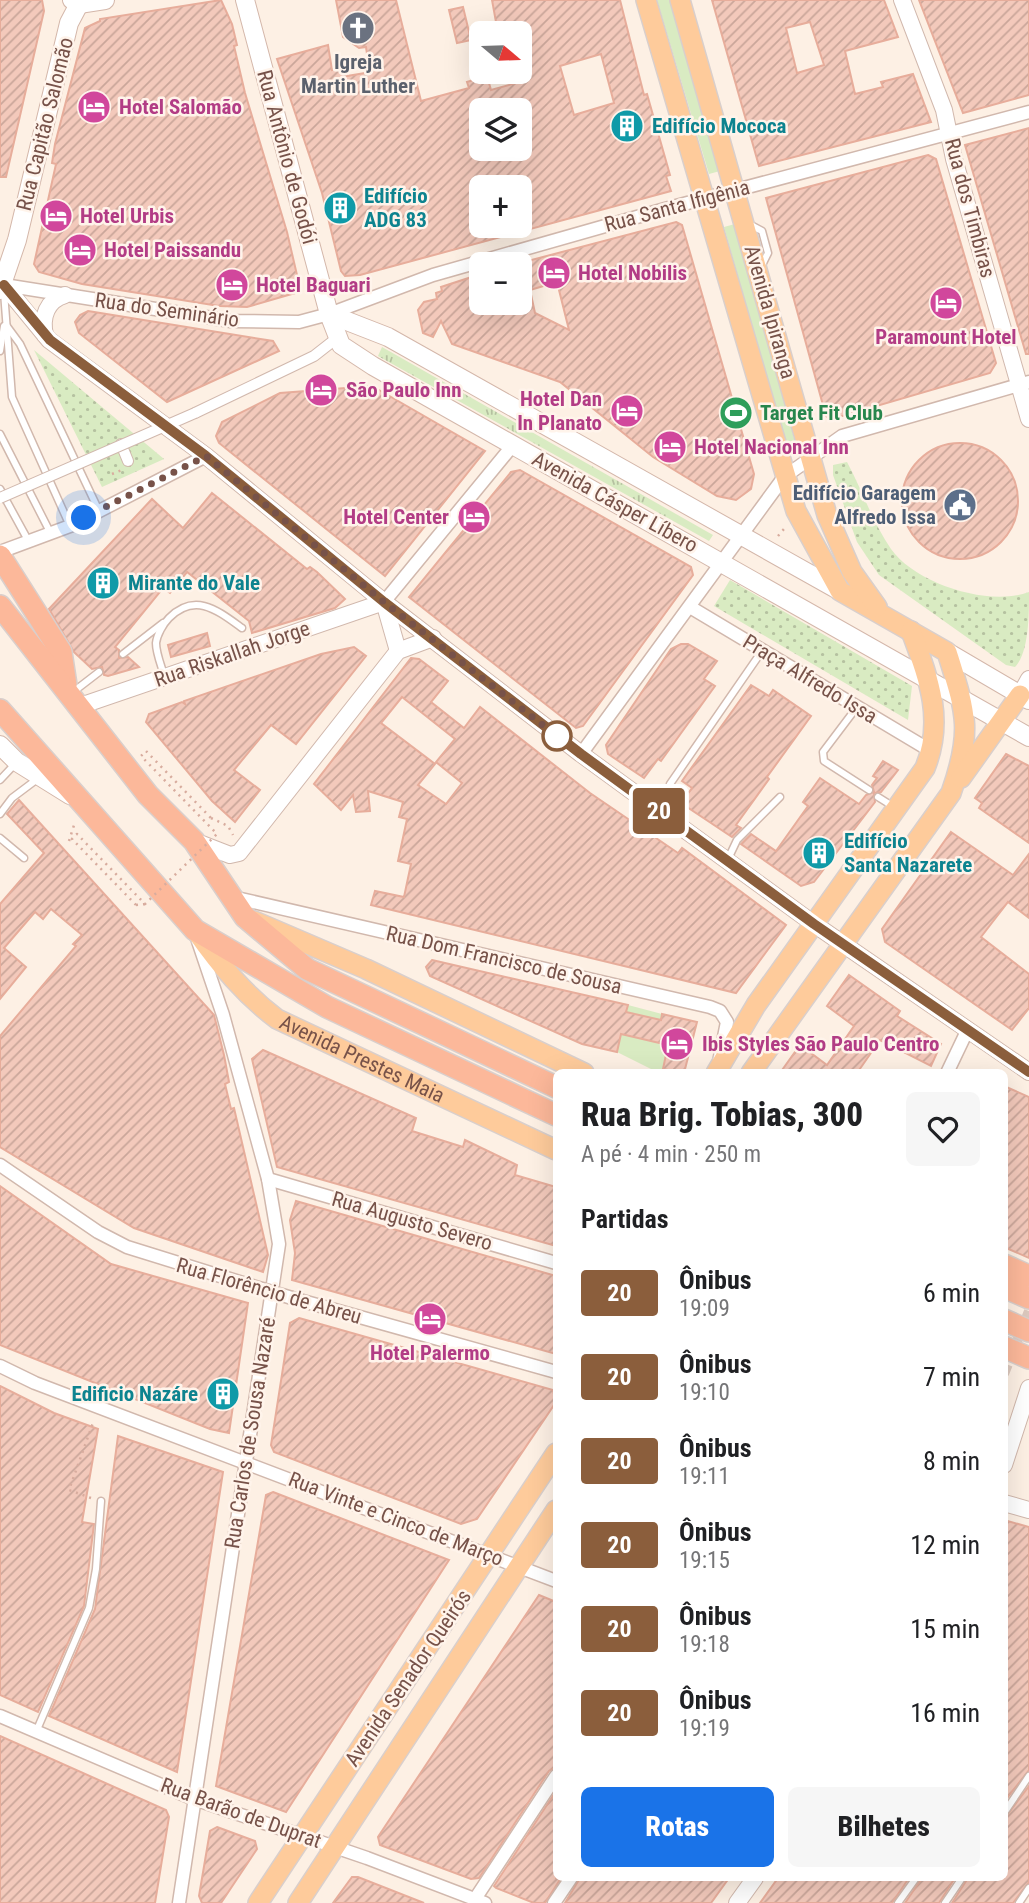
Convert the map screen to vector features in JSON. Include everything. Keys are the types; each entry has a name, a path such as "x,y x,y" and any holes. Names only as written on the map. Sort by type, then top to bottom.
{"highway":[{"path":"0,554 61,652 73,695"},
{"path":"0,606 73,695 148,795 194,841 228,896 245,917 307,969 553,1086"},
{"name":"Avenida Prestes Maia","path":"0,710 195,930 327,1007 553,1114"},
{"path":"1008,1267 1029,1276"},
{"path":"1008,1289 1029,1298"},
{"path":"1008,1322 1029,1331"},
{"path":"1008,1349 1029,1358"}],"main road":[{"path":"76,2 105,0"},
{"name":"Rua Antônio de Godói","path":"245,0 329,314"},
{"name":"Avenida Ipiranga","path":"646,0 784,477 796,511 840,591"},
{"name":"Avenida Ipiranga","path":"680,0 827,515 852,572 883,614"},
{"name":"Rua Capitão Salomão","path":"2,288 76,2"},
{"path":"329,314 337,338"},
{"name":"Avenida Cásper Líbero","path":"329,314 388,337 947,652 1026,691"},
{"name":"Avenida Cásper Líbero","path":"337,338 341,345 373,366 1029,737"},
{"path":"718,1069 756,1005 925,768 935,711 930,680 911,631"},
{"path":"947,652 966,718 966,739 950,793"},
{"path":"754,1069 1026,691"},
{"name":"Avenida Prestes Maia","path":"0,744 17,762 82,803"},
{"path":"245,917 366,969 576,1069"},
{"name":"Avenida Prestes Maia","path":"195,930 221,967 255,1002 278,1019 553,1149"},
{"name":"Avenida Senador Queirós","path":"258,1903 553,1458"},
{"name":"Avenida Senador Queirós","path":"298,1903 553,1515"}],"street":[{"name":"Rua dos Timbiras","path":"902,0 944,110 1025,384 1029,419"},
{"name":"Rua Santa Ifigênia","path":"329,314 433,275 704,198 1029,113"},
{"name":"Rua do Seminário","path":"2,288 230,321 299,322 329,314"},
{"path":"2,288 45,335 206,456 384,602 581,754 814,924 1029,1072"},
{"path":"45,335 43,320 49,306 52,301 65,295"},
{"path":"0,499 195,413 314,356 337,338"},
{"path":"581,754 784,477 842,436 1025,384"},
{"path":"121,444 128,461"},
{"path":"384,602 513,445"},
{"path":"0,554 69,526 206,456"},
{"path":"384,602 398,652"},
{"name":"Rua Riskallah Jorge","path":"73,695 164,677 384,602"},
{"name":"Praça Alfredo Issa","path":"690,607 930,751"},
{"path":"194,841 230,855 243,849 398,652 433,638"},
{"name":"Rua Dom Francisco de Sousa","path":"228,896 710,1007 720,1012 727,1022 717,1069"},
{"name":"Rua Carlos de Sousa Nazaré","path":"178,1903 279,1244 268,1179 223,1015 195,930"},
{"path":"949,1069 968,1029"},
{"name":"Rua Florêncio de Abreu","path":"0,1166 98,1232 127,1247 292,1298 553,1371"},
{"name":"Rua Augusto Severo","path":"268,1179 553,1262"},
{"name":"Rua Vinte e Cinco de Março","path":"0,1366 553,1580"},
{"path":"1008,1453 1029,1388"},
{"path":"1008,1504 1029,1510"},
{"name":"Rua Barão de Duprat","path":"0,1716 194,1800 334,1847 480,1901"},
{"path":"480,1901 553,1781"},
{"path":"554,1903 569,1881"},
{"path":"737,1903 753,1881"}],"lane":[{"path":"0,351 2,288"},
{"path":"2,326 20,344 99,511"},
{"path":"2,326 12,397 69,526"},
{"path":"0,434 51,534"},
{"path":"0,489 29,542"},
{"path":"123,654 179,607 197,604 219,611 242,628"},
{"path":"164,622 156,641 164,677"},
{"path":"670,784 762,651"},
{"path":"73,695 99,672"},
{"path":"857,707 823,752 824,761 869,790"},
{"path":"0,780 17,762"},
{"path":"0,814 12,798 41,776"},
{"path":"727,860 737,840 780,797"},
{"path":"878,797 896,809"},
{"path":"0,838 24,858"},
{"path":"36,1732 89,1608 96,1569 101,1501"},
{"path":"1008,1807 1029,1776"},
{"path":"898,1903 914,1881"},
{"path":"945,1903 960,1881"},
{"path":"1019,1903 1029,1888"}],"path":[{"path":"774,542 784,529"},
{"path":"136,905 72,839 78,834 145,904 217,834 141,756 146,751 211,818 228,826 243,849"},
{"path":"99,1406 69,1490 101,1501"}],"green space":[{"path":"657,0 671,0 720,171 709,174"},
{"path":"735,224 797,449 788,452 724,227"},
{"path":"382,347 713,535 709,541 378,356"},
{"path":"34,350 164,459 102,487"},
{"path":"847,462 891,549 917,573 954,589 974,594 994,597 1029,592 1026,643 1015,667 1006,665 879,575 857,542 833,475 833,465"},
{"path":"730,580 912,686 908,720 714,606"},
{"path":"628,1005 662,1014 661,1020 639,1015 634,1037 668,1045 663,1068 666,1069 651,1069 617,1052"}],"building":[{"path":"0,0 42,0 44,11 6,177 0,177"},
{"path":"221,0 232,24 237,45 234,46 245,93 287,232 300,288 295,293 247,307 219,306 82,284 39,272 34,264 56,164 52,163 55,144 85,28 100,19"},
{"path":"336,0 396,0 421,101 469,88 467,82 469,81 469,84 489,84 491,90 513,84 532,84 532,21 496,21 492,0 620,0 644,95 647,94 670,175 666,176 671,191 532,229 532,175 469,175 469,238 497,238 360,275 345,276 341,271 322,193 277,59 328,45 332,70 346,67 347,76 371,72 369,62 377,60 367,54 366,47 359,48 343,37","holes":["601,54 614,103 574,115 560,66"]},
{"path":"712,0 884,0 898,37 845,51 855,94 883,87 881,82 913,74 931,122 759,166","holes":["810,22 824,65 797,73 786,28"]},
{"path":"919,0 1029,0 1029,95 963,113"},
{"path":"463,7 469,40 457,43 449,10"},
{"path":"1029,128 1029,354 1026,354 965,145"},
{"path":"928,155 936,159 996,363 990,373 832,419 826,416 766,198"},
{"path":"676,222 682,225 754,474 751,489 736,500 717,496 653,457 560,382 452,344 441,321 433,337 423,333 418,310 424,302 437,299 436,293 442,291 441,287 469,278 469,315 532,315 532,299 535,313 569,330 557,282 532,289 532,260"},
{"path":"88,311 273,341 279,351 167,402 79,333 75,322 80,315"},
{"path":"372,386 485,451 385,576 219,443 216,436 222,422 280,393"},
{"name":"Edifício Garagem Alfredo Issa","path":"960,443 982,447 1001,460 1014,479 1018,501 1014,523 1001,542 982,555 960,559 938,555 919,542 906,523 902,501 906,479 919,460 938,447"},
{"path":"520,470 691,567 693,575 583,726 576,728 409,597 511,472"},
{"path":"212,493 307,569 310,567 317,572 345,599 335,608 252,633 249,621 187,572 170,593 163,588 115,647 119,650 119,658 128,657 139,667 108,676 104,675 102,667 92,669 74,652 49,609 152,499 183,528"},
{"path":"207,633 210,646 171,657 168,645"},
{"path":"688,644 717,661 704,679 715,686 661,761 658,759 644,778 608,754 606,745 671,649"},
{"path":"354,647 366,656 296,744 271,725 234,770 260,790 235,822 212,801 146,722 149,714 182,702 185,704 184,701 321,654"},
{"path":"411,658 419,659 448,681 431,702 464,728 480,707 590,793 678,853 682,848 786,925 736,993 371,905 375,891 404,897 411,864 398,861 407,819 399,817 403,802 368,791 370,811 356,812 353,795 341,810 314,784","holes":["402,697 455,739 436,762 462,783 446,804 418,785 435,764 381,723"]},
{"path":"751,685 769,696 773,690 811,716 767,777 769,779 736,825 741,828 732,837 681,803 692,788 682,781"},
{"path":"1006,754 1029,766 1029,843 979,808 982,803 975,798"},
{"path":"883,761 898,770 881,792 874,793 875,802 814,882 801,886 741,844 751,834 776,851 808,806 803,802 820,778 859,804 866,795 874,792 872,785 877,778 873,776"},
{"path":"19,800 214,1015 229,1082 225,1084 231,1109 234,1108 268,1255 263,1272 134,1228 0,1147 0,1036 76,946 73,944 82,935 51,909 43,919 35,912 4,948 26,967 0,999 0,904 44,853 7,814"},
{"path":"951,832 1013,875 1029,854 1029,918 1008,902 981,937 1029,974 1029,1008 1012,1030 885,942 882,929"},
{"path":"432,960 628,1005 626,1012 661,1020 662,1014 697,1022 685,1069 663,1069 668,1045 621,1034 617,1052 582,1044 430,976 426,967"},
{"path":"849,975 900,1011 897,1016 941,1044 931,1066 880,1040 860,1069 783,1069 800,1045 827,1065 854,1026 827,1006"},
{"path":"263,1050 416,1118 412,1131 463,1147 465,1140 517,1165 515,1175 553,1186 553,1245 277,1167 252,1059"},
{"path":"1008,1088 1029,1097 1029,1258 1008,1249"},
{"path":"0,1186 111,1264 248,1303 229,1433 210,1429 0,1345"},
{"path":"296,1201 553,1275 553,1353 292,1280 295,1253 290,1220"},
{"path":"299,1318 553,1390 553,1406 477,1519 461,1524 274,1452 271,1445 290,1323"},
{"path":"0,1386 54,1413 98,1429 82,1522 94,1524 84,1606 38,1712 0,1695"},
{"path":"118,1436 223,1472 177,1772 49,1716 95,1609"},
{"path":"273,1492 449,1560 286,1812 216,1786 266,1495"},
{"path":"1008,1521 1029,1527 1029,1770 1008,1797"},
{"path":"539,1595 553,1601 553,1769 479,1878 471,1879 380,1845 378,1837"},
{"path":"0,1736 166,1810 169,1817 155,1903 0,1903"},
{"path":"1029,1786 1029,1882 1013,1903 952,1903 966,1881 1008,1881 1008,1814"},
{"path":"553,1796 553,1881 559,1881 545,1903 534,1903 494,1886"},
{"path":"217,1827 255,1841 257,1849 221,1903 202,1903 199,1896 210,1831"},
{"path":"352,1877 358,1877 424,1903 333,1903"},
{"path":"578,1881 727,1881 711,1903 565,1903"},
{"path":"776,1881 907,1881 892,1903 760,1903"},
{"path":"920,1881 953,1881 939,1903 905,1903"}],"tunnel":[{"path":"1008,1364 1029,1311"}],"bus line":[{"name":"20","path":"4,285 50,340 206,456 384,602 581,754 814,924 1029,1072"}],"place":[{"name":"Igreja Martin Luther","path":"358,28"},
{"name":"Hotel Salomão","path":"94,107"},
{"name":"Edifício Mococa","path":"627,126"},
{"name":"Edifício ADG 83","path":"340,208"},
{"name":"Hotel Urbis","path":"56,216"},
{"name":"Hotel Paissandu","path":"80,250"},
{"name":"Hotel Nobilis","path":"554,273"},
{"name":"Hotel Baguari","path":"232,285"},
{"name":"Paramount Hotel","path":"946,303"},
{"name":"São Paulo Inn","path":"321,390"},
{"name":"Hotel Dan In Planato","path":"627,411"},
{"name":"Target Fit Club","path":"736,413"},
{"name":"Hotel Nacional Inn","path":"670,447"},
{"name":"Edifício Garagem Alfredo Issa","path":"960,505"},
{"name":"Hotel Center","path":"474,517"},
{"name":"Mirante do Vale","path":"103,583"},
{"name":"Edifício Santa Nazarete","path":"819,853"},
{"name":"Ibis Styles São Paulo Centro","path":"677,1044"},
{"name":"Hotel Palermo","path":"430,1319"},
{"name":"Edificio Nazáre","path":"223,1394"}],"route":[{"path":"84,518 154,485 206,456 384,602 557,736"}]}
